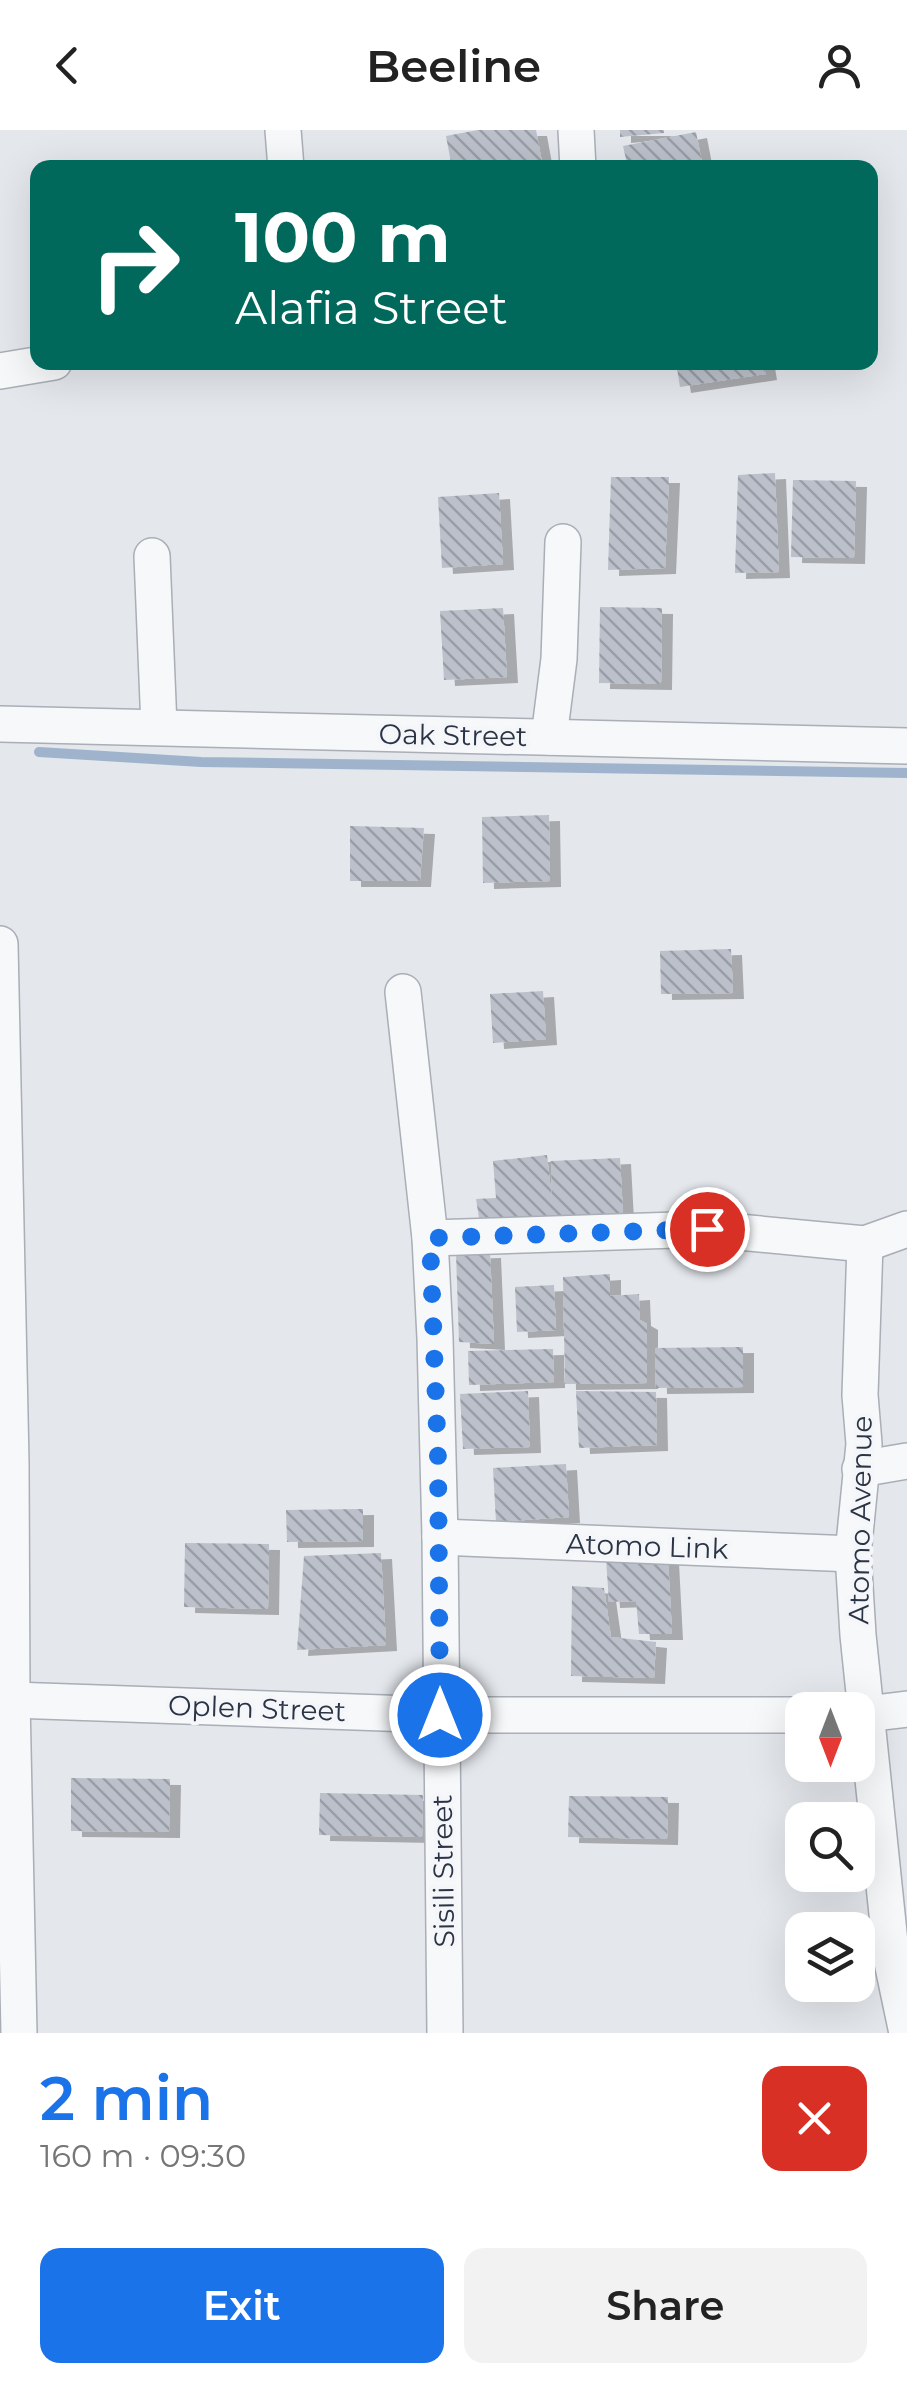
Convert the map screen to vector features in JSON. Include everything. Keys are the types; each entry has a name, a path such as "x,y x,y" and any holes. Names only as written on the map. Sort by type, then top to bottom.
{"street":[{"path":"283,130 285,160"},
{"path":"576,130 578,160"},
{"path":"0,371 30,366"},
{"path":"548,737 559,658 563,542"},
{"path":"152,556 159,728"},
{"name":"Oak Street","path":"0,724 907,746"},
{"path":"0,944 12,1700 7,1813 19,2033"},
{"name":"Sisili Street","path":"403,992 430,1238 435,1338 445,2033"},
{"path":"430,1238 707,1229 865,1244 907,1229"},
{"name":"Atomo Avenue","path":"861,1692 853,1554 864,1444 860,1394 865,1244"},
{"path":"860,1469 907,1461"},
{"name":"Atomo Link","path":"440,1537 853,1554"},
{"name":"Oplen Street","path":"12,1700 440,1715 785,1716"},
{"path":"875,1713 907,1709"},
{"name":"Atomo Avenue","path":"870,1782 892,1962 907,2033"}],"building":[{"path":"478,130 536,130 542,160 450,160 446,136"},
{"path":"620,130 664,130 664,133 620,137"},
{"path":"696,132 701,160 626,160 623,146"},
{"path":"677,370 765,370 766,374 680,387"},
{"path":"775,473 779,572 735,573 738,475"},
{"path":"611,477 669,477 665,568 608,570"},
{"path":"793,480 856,481 854,558 791,557"},
{"path":"499,493 503,564 442,568 438,497"},
{"path":"600,607 662,608 661,684 599,683"},
{"path":"503,608 507,677 444,680 440,611"},
{"path":"549,815 550,881 483,883 482,817"},
{"path":"350,826 424,828 420,881 350,881"},
{"path":"731,949 733,993 661,994 660,951"},
{"path":"543,991 546,1039 493,1043 490,994"},
{"path":"547,1155 552,1201 551,1161 620,1158 623,1214 480,1224 476,1199 496,1198 493,1161"},
{"path":"490,1252 494,1344 459,1342 456,1253"},
{"path":"610,1274 610,1296 639,1294 640,1320 647,1324 647,1383 565,1384 563,1277"},
{"path":"554,1285 556,1330 517,1332 515,1287"},
{"path":"743,1347 743,1387 656,1388 655,1348"},
{"path":"553,1349 554,1382 469,1385 468,1351"},
{"path":"528,1391 530,1447 463,1449 460,1394"},
{"path":"576,1391 656,1392 657,1445 579,1448"},
{"path":"566,1464 569,1517 496,1522 493,1468"},
{"path":"363,1509 363,1541 287,1542 286,1510"},
{"path":"185,1543 269,1544 268,1609 184,1607"},
{"path":"381,1553 386,1645 297,1650 304,1556"},
{"path":"668,1557 672,1634 639,1634 636,1601 609,1602 606,1559"},
{"path":"572,1586 604,1588 611,1637 656,1642 654,1678 571,1676"},
{"path":"71,1778 170,1779 169,1832 71,1831"},
{"path":"320,1793 423,1795 422,1837 319,1835"},
{"path":"569,1796 668,1797 667,1839 568,1837"}],"waterway":[{"path":"39,752 201,762 907,773"}],"route":[{"path":"440,1715 440,1537 430,1238 707,1229"}]}
